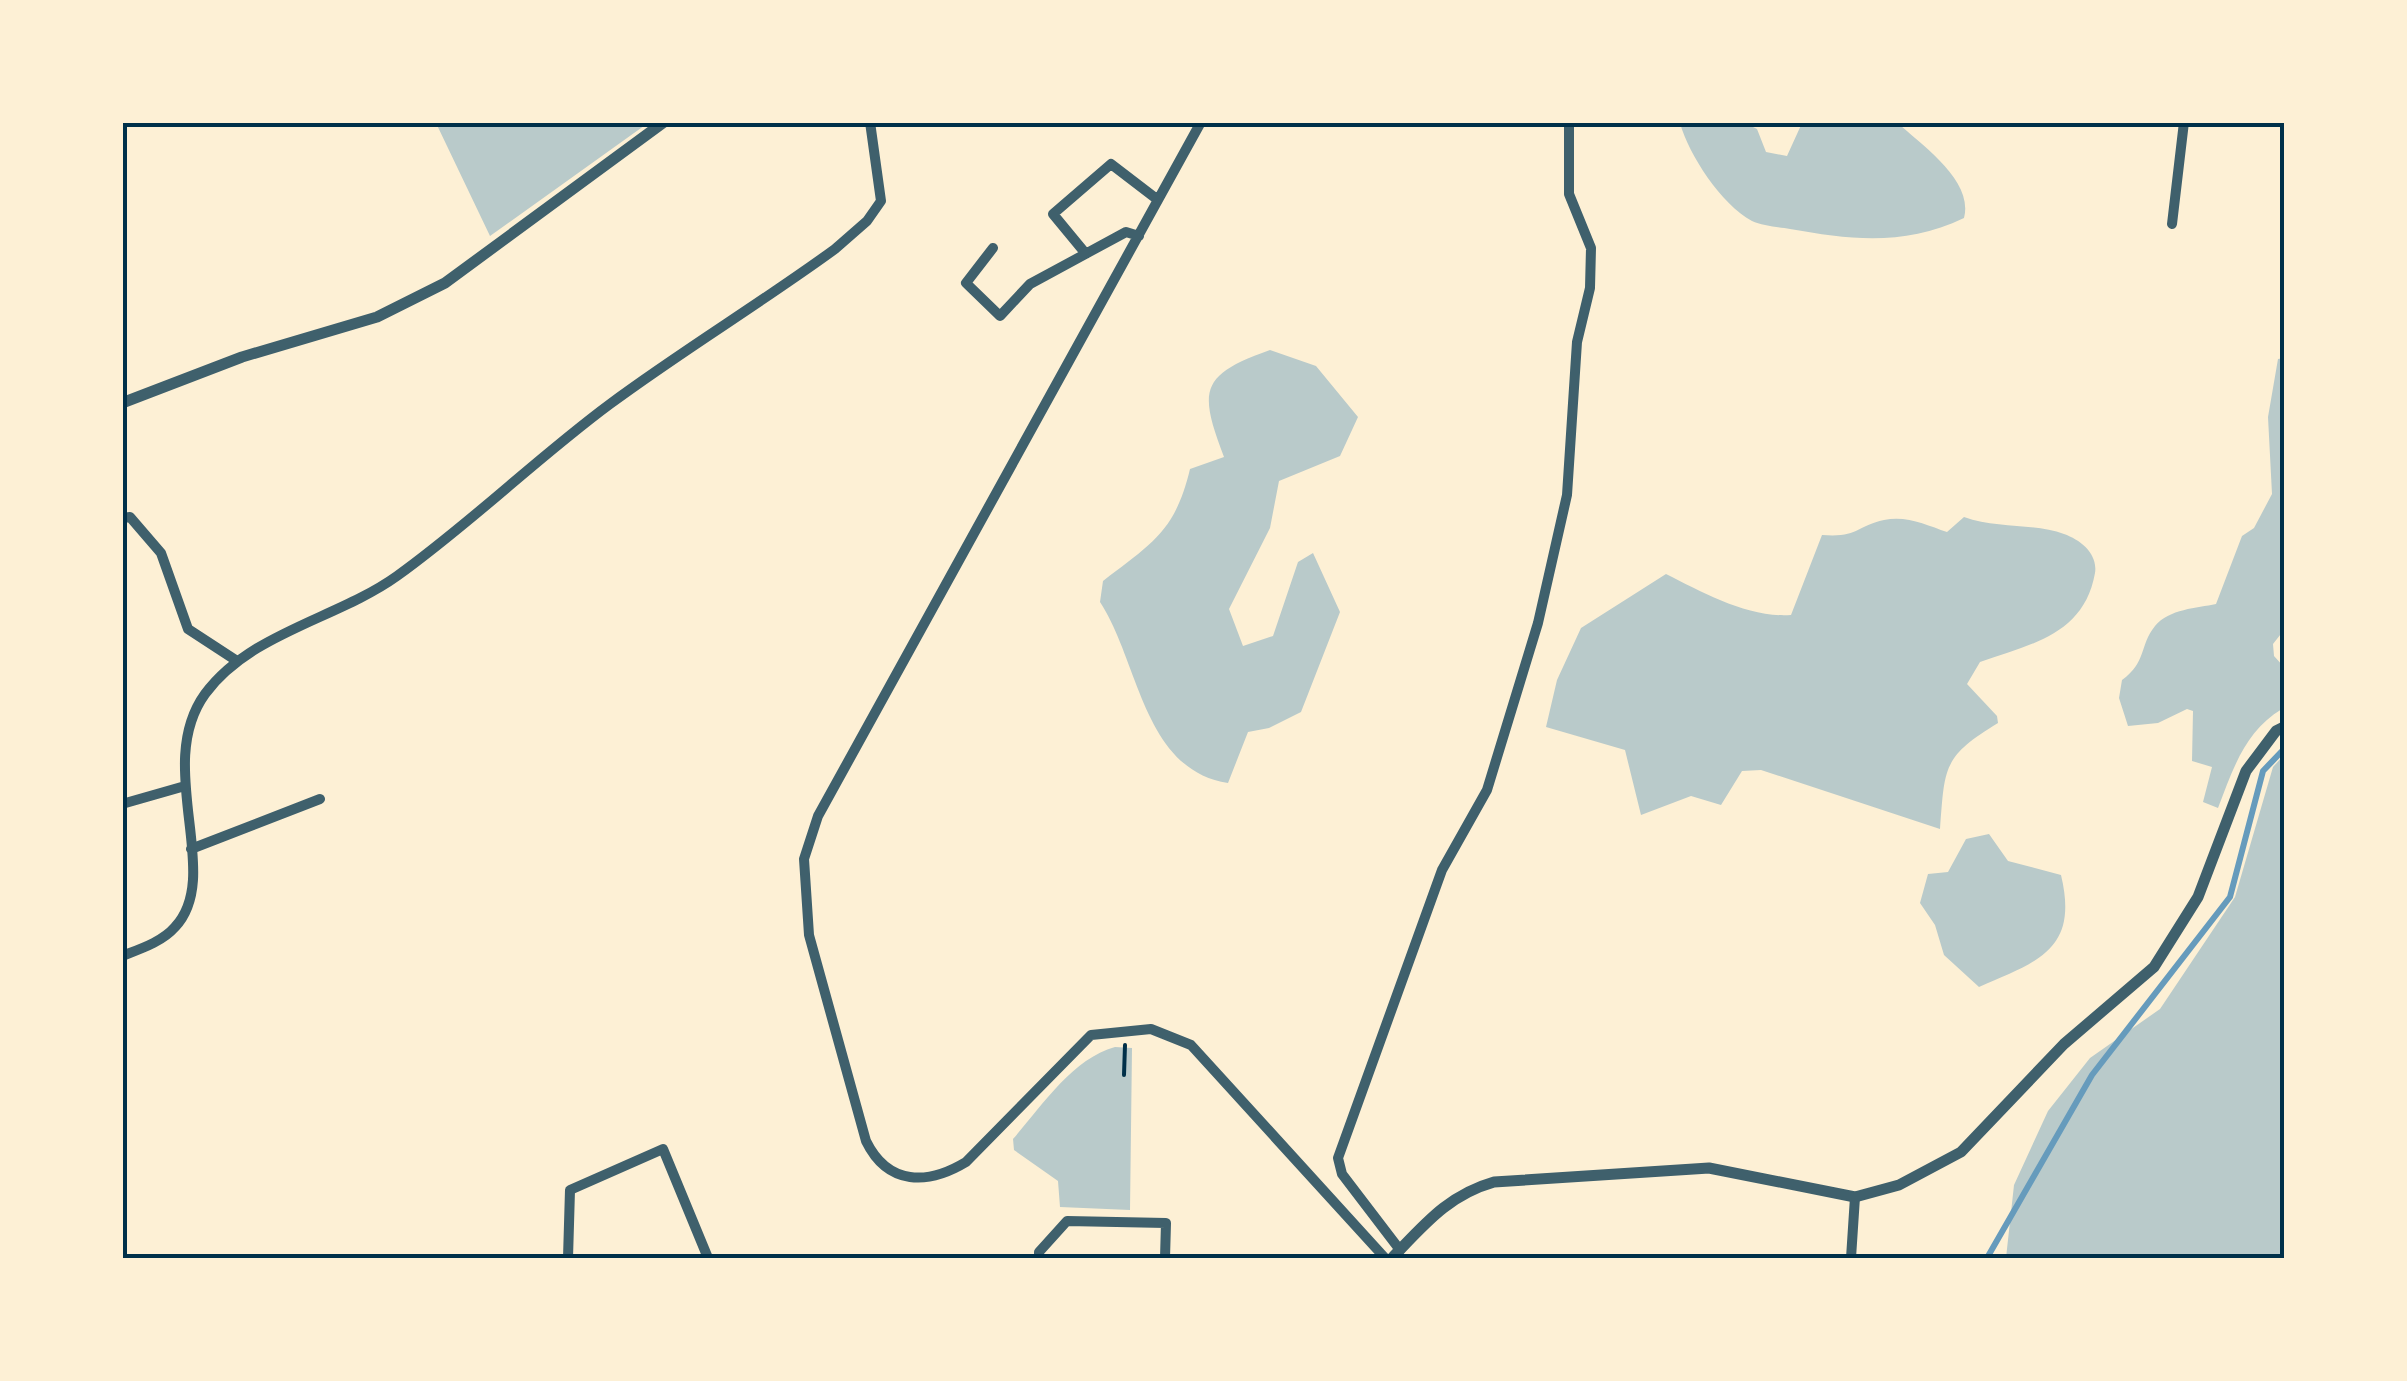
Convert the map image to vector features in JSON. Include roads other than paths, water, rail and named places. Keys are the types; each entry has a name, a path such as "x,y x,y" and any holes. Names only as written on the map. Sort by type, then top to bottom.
{"street":[{"path":"122,403 242,357 376,317 445,284 664,122"},
{"path":"122,956 178,925 193,892 182,762 192,718 205,695 255,648 358,602 400,574 611,403 777,291 867,222 881,201 870,122"},
{"path":"1201,122 818,816 804,858 802,885 809,935 866,1141 873,1154 898,1172 928,1180 966,1162 1072,1050 1091,1035 1126,1029 1150,1030 1191,1044 1392,1256"},
{"path":"1392,1256 1342,1174 1338,1158 1442,870 1487,790 1538,623 1567,495 1577,342 1590,288 1591,248 1570,194 1569,122"},
{"path":"2172,224 2184,122"},
{"path":"1086,254 1052,214 1111,164 1158,200"},
{"path":"993,248 966,283 1000,316 1030,284 1126,232 1139,236"},
{"path":"122,518 130,517 161,553 188,628 237,662"},
{"path":"1392,1256 1437,1210 1466,1190 1494,1182 1710,1168 1855,1197 1899,1186 1961,1152 2064,1044 2154,967 2198,897 2246,771 2276,731 2284,727"},
{"path":"122,804 184,786"},
{"path":"190,849 320,798"},
{"path":"568,1258 570,1190 663,1149 708,1258"},
{"path":"1851,1258 1855,1197"},
{"path":"1039,1258 1039,1252 1068,1220 1166,1223 1166,1258"}],"waterway":[{"path":"1987,1258 2092,1075 2230,897 2263,771 2284,749"}]}
